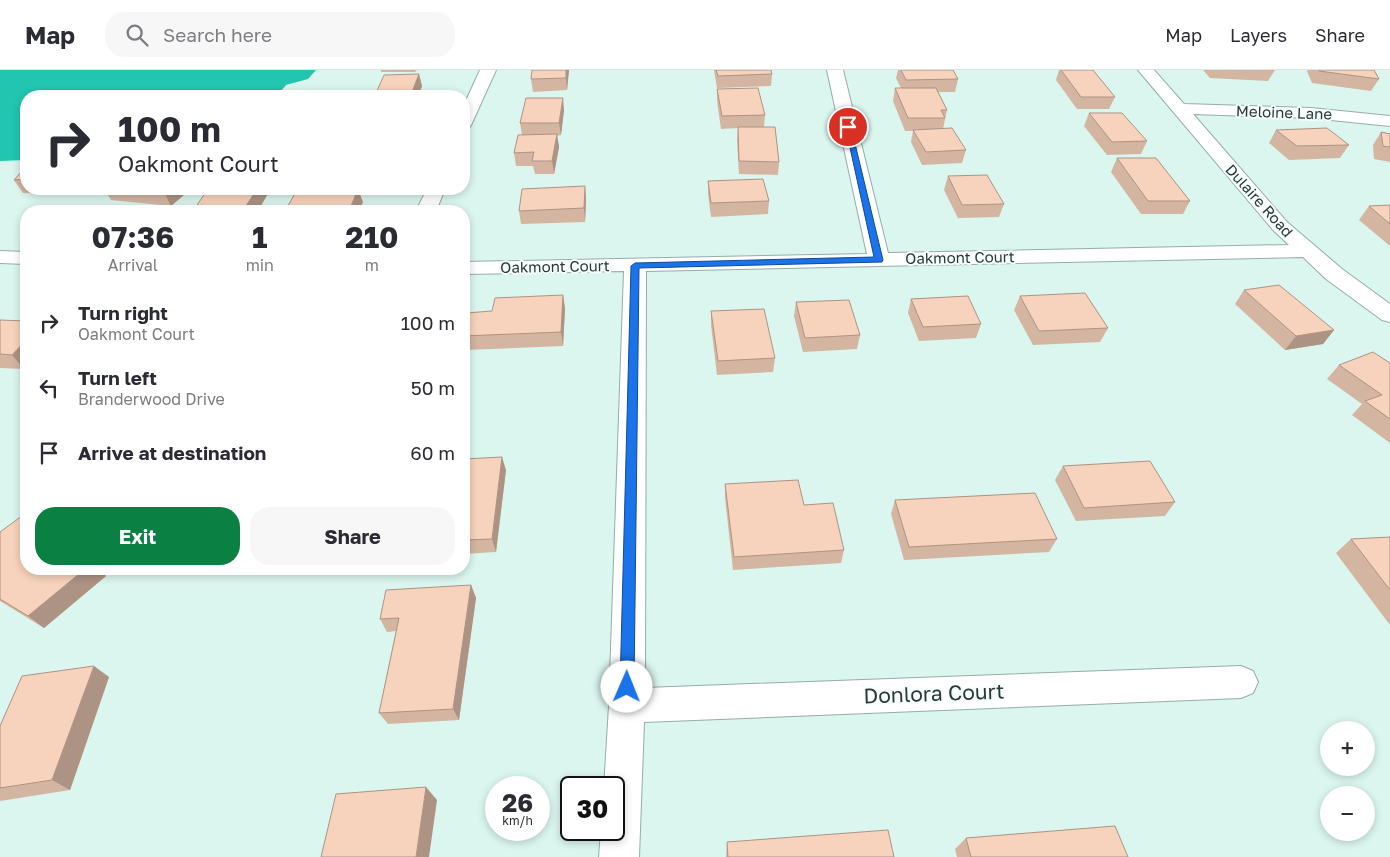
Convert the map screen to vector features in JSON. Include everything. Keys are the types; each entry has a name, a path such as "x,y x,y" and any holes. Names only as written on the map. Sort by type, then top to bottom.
{"street":[{"path":"470,110 488,70"},
{"path":"835,70 879,260"},
{"name":"Dulaire Road","path":"1146,70 1280,226 1334,274 1390,315"},
{"name":"Meloine Lane","path":"1178,109 1299,112 1390,121"},
{"name":"Oakmont Court","path":"470,268 1306,251"},
{"path":"0,257 20,258"},
{"path":"618,857 627,706 635,266"},
{"name":"Donlora Court","path":"627,706 1240,682"}],"green space":[{"path":"0,70 316,70 308,79 286,85 282,90 20,90 20,160 0,161"}],"building":[{"path":"532,70 566,70 566,78 531,79"},
{"path":"716,70 771,70 772,74 718,76"},
{"path":"901,70 953,70 958,79 906,80"},
{"path":"1061,70 1093,70 1115,97 1081,97"},
{"path":"1374,70 1379,79 1319,71"},
{"path":"419,74 413,90 377,90 384,75"},
{"path":"758,88 765,115 722,116 717,89"},
{"path":"895,88 936,88 947,110 941,110 945,118 908,118"},
{"path":"526,98 563,98 559,123 520,123"},
{"path":"1089,113 1122,113 1147,141 1112,142"},
{"path":"738,127 775,127 779,162 739,161"},
{"path":"952,128 966,150 926,152 913,130"},
{"path":"1327,128 1349,145 1297,146 1276,130"},
{"path":"1381,132 1390,134 1390,147 1383,146"},
{"path":"557,134 552,161 532,161 534,152 514,153 518,135"},
{"path":"1117,158 1156,158 1190,201 1148,201"},
{"path":"20,174 20,180 14,180"},
{"path":"987,175 1004,204 962,205 948,176"},
{"path":"763,179 769,201 711,203 708,181"},
{"path":"585,186 584,208 519,211 522,189"},
{"path":"204,195 253,195 247,205 197,205"},
{"path":"294,195 356,195 351,205 288,205"},
{"path":"1390,205 1390,224 1369,206"},
{"path":"1279,285 1334,330 1296,336 1244,290"},
{"path":"1085,293 1108,328 1039,331 1020,296"},
{"path":"563,295 561,332 470,336 470,313 492,311 495,298"},
{"path":"968,296 981,324 923,327 911,299"},
{"path":"849,300 860,335 805,338 796,302"},
{"path":"764,309 775,358 718,361 711,311"},
{"path":"0,320 20,321 20,346 12,355 0,354"},
{"path":"1373,352 1390,363 1390,419 1365,401 1382,395 1339,365"},
{"path":"502,457 492,539 470,540 470,459"},
{"path":"1150,461 1175,502 1084,508 1063,466"},
{"path":"798,480 804,505 833,503 844,550 734,557 725,484"},
{"path":"1035,493 1057,539 909,547 895,500"},
{"path":"20,517 20,575 78,575 28,616 0,599 0,532"},
{"path":"1390,537 1390,590 1351,539"},
{"path":"471,585 453,709 379,713 399,618 380,619 386,590"},
{"path":"94,666 52,780 0,788 0,726 22,676"},
{"path":"426,787 416,857 321,857 336,794"},
{"path":"1115,826 1128,857 971,857 966,838"},
{"path":"888,830 894,857 728,857 727,842"}],"route":[{"path":"627,687 635,266 879,260 848,127"}]}
